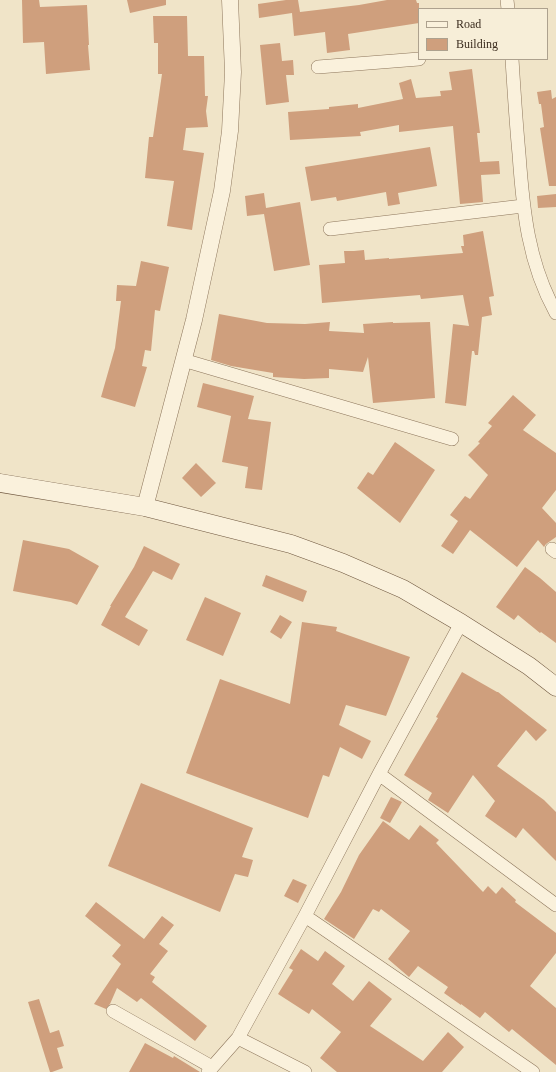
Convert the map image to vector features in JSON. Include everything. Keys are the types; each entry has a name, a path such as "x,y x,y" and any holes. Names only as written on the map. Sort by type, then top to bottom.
{"main road":[{"path":"4,484 145,507 291,544 342,563 403,589 461,623 529,666 556,687"}],"street":[{"path":"145,507 194,320 223,184 230,131 233,72 230,0"},
{"path":"318,67 418,59"},
{"path":"512,60 523,206 528,237 539,277 546,296 556,313"},
{"path":"330,229 523,206"},
{"path":"183,360 452,439"},
{"path":"113,1011 210,1070 238,1038 305,916 379,774 461,623"},
{"path":"379,774 556,905"},
{"path":"305,916 533,1072"},
{"path":"238,1038 305,1072"}],"building":[{"path":"22,0 39,0 40,7 87,5 90,70 46,74 44,42 23,43"},
{"path":"127,0 166,0 166,5 130,13"},
{"path":"298,0 300,12 387,0 416,0 417,3 419,3 418,23 348,34 350,50 327,53 325,32 294,36 292,13 259,18 258,4"},
{"path":"153,16 187,16 188,56 204,56 205,96 208,96 206,111 208,127 186,128 183,150 204,153 192,230 167,226 174,181 145,178 149,137 153,137 162,74 158,74 158,43 154,43"},
{"path":"280,43 282,61 293,60 294,75 286,75 289,102 266,105 260,45"},
{"path":"472,69 480,133 477,133 480,162 499,161 500,174 481,175 483,202 460,204 453,126 399,132 399,125 360,132 361,136 290,140 288,112 329,109 329,107 358,104 358,108 403,99 399,83 411,79 416,98 441,96 440,91 452,90 449,72"},
{"path":"551,90 552,99 556,97 556,186 549,186 540,128 544,127 541,104 539,104 537,92"},
{"path":"430,147 437,186 398,193 400,204 388,206 386,192 337,201 336,197 311,201 305,167"},
{"path":"264,193 266,208 300,202 310,265 274,271 264,214 247,216 245,196"},
{"path":"556,194 556,207 538,208 537,196"},
{"path":"483,231 494,296 489,297 492,315 482,317 478,355 475,355 474,351 472,351 466,406 445,403 453,324 469,326 463,295 421,299 420,295 322,303 319,265 345,263 344,251 364,250 365,260 463,253 461,246 464,246 463,235"},
{"path":"141,261 169,267 160,311 155,310 151,351 145,350 142,366 147,367 135,407 101,397 115,348 121,301 116,301 117,285 136,286"},
{"path":"219,314 267,323 305,324 330,322 329,331 364,333 363,324 430,322 435,398 373,403 368,357 363,372 329,369 329,378 304,379 273,377 273,373 231,366 211,360"},
{"path":"203,383 254,396 248,419 271,422 262,490 245,488 248,467 222,462 231,416 197,407"},
{"path":"513,395 536,415 523,430 556,453 556,490 542,508 556,523 556,537 544,547 538,540 517,567 470,530 453,554 441,546 458,521 450,515 465,496 470,499 488,475 468,455 480,443 478,442 492,426 488,423"},
{"path":"395,442 435,470 400,523 357,488 368,472 373,475"},
{"path":"196,463 216,483 201,497 182,478"},
{"path":"23,540 69,549 99,566 77,605 71,602 13,591"},
{"path":"144,546 180,564 172,580 153,571 125,617 148,630 139,646 101,625 110,606 134,567"},
{"path":"525,567 556,592 556,643 541,632 540,633 518,615 514,620 496,607"},
{"path":"266,575 307,591 303,602 262,586"},
{"path":"205,597 241,613 223,656 186,640"},
{"path":"280,615 292,622 281,639 270,632"},
{"path":"302,622 337,627 336,631 410,657 386,716 346,705 339,725 371,741 362,759 340,747 329,777 323,775 308,818 186,773 220,679 290,704"},
{"path":"462,672 498,692 547,730 536,741 526,730 497,766 544,800 556,812 556,861 523,828 516,838 485,816 495,801 473,775 448,813 428,800 432,793 404,775 438,718 436,717"},
{"path":"141,783 253,828 242,857 253,860 248,877 235,874 220,912 108,866"},
{"path":"391,797 402,802 390,823 380,818"},
{"path":"383,821 409,840 420,825 439,840 436,843 483,892 488,886 496,894 502,887 516,900 515,902 556,933 556,953 530,986 556,1008 556,1065 512,1029 509,1032 485,1012 480,1018 444,993 448,987 418,966 409,977 388,959 410,931 381,909 379,912 373,909 354,939 324,919 341,892 359,855"},
{"path":"293,879 307,885 298,903 284,896"},
{"path":"96,902 144,939 162,916 174,925 159,944 168,951 150,974 155,977 152,982 207,1026 195,1041 141,998 137,1002 117,988 110,1004 106,1009 94,1004 121,964 112,956 121,945 85,916"},
{"path":"301,949 318,961 325,951 345,966 332,984 353,1001 369,981 392,999 370,1026 423,1061 448,1032 464,1047 442,1072 337,1072 320,1058 341,1032 312,1009 309,1014 278,994 293,970 289,968"},
{"path":"39,999 50,1033 59,1030 64,1046 57,1048 63,1068 52,1072 50,1072 28,1002"},
{"path":"145,1043 173,1058 174,1056 200,1072 129,1072"}]}
